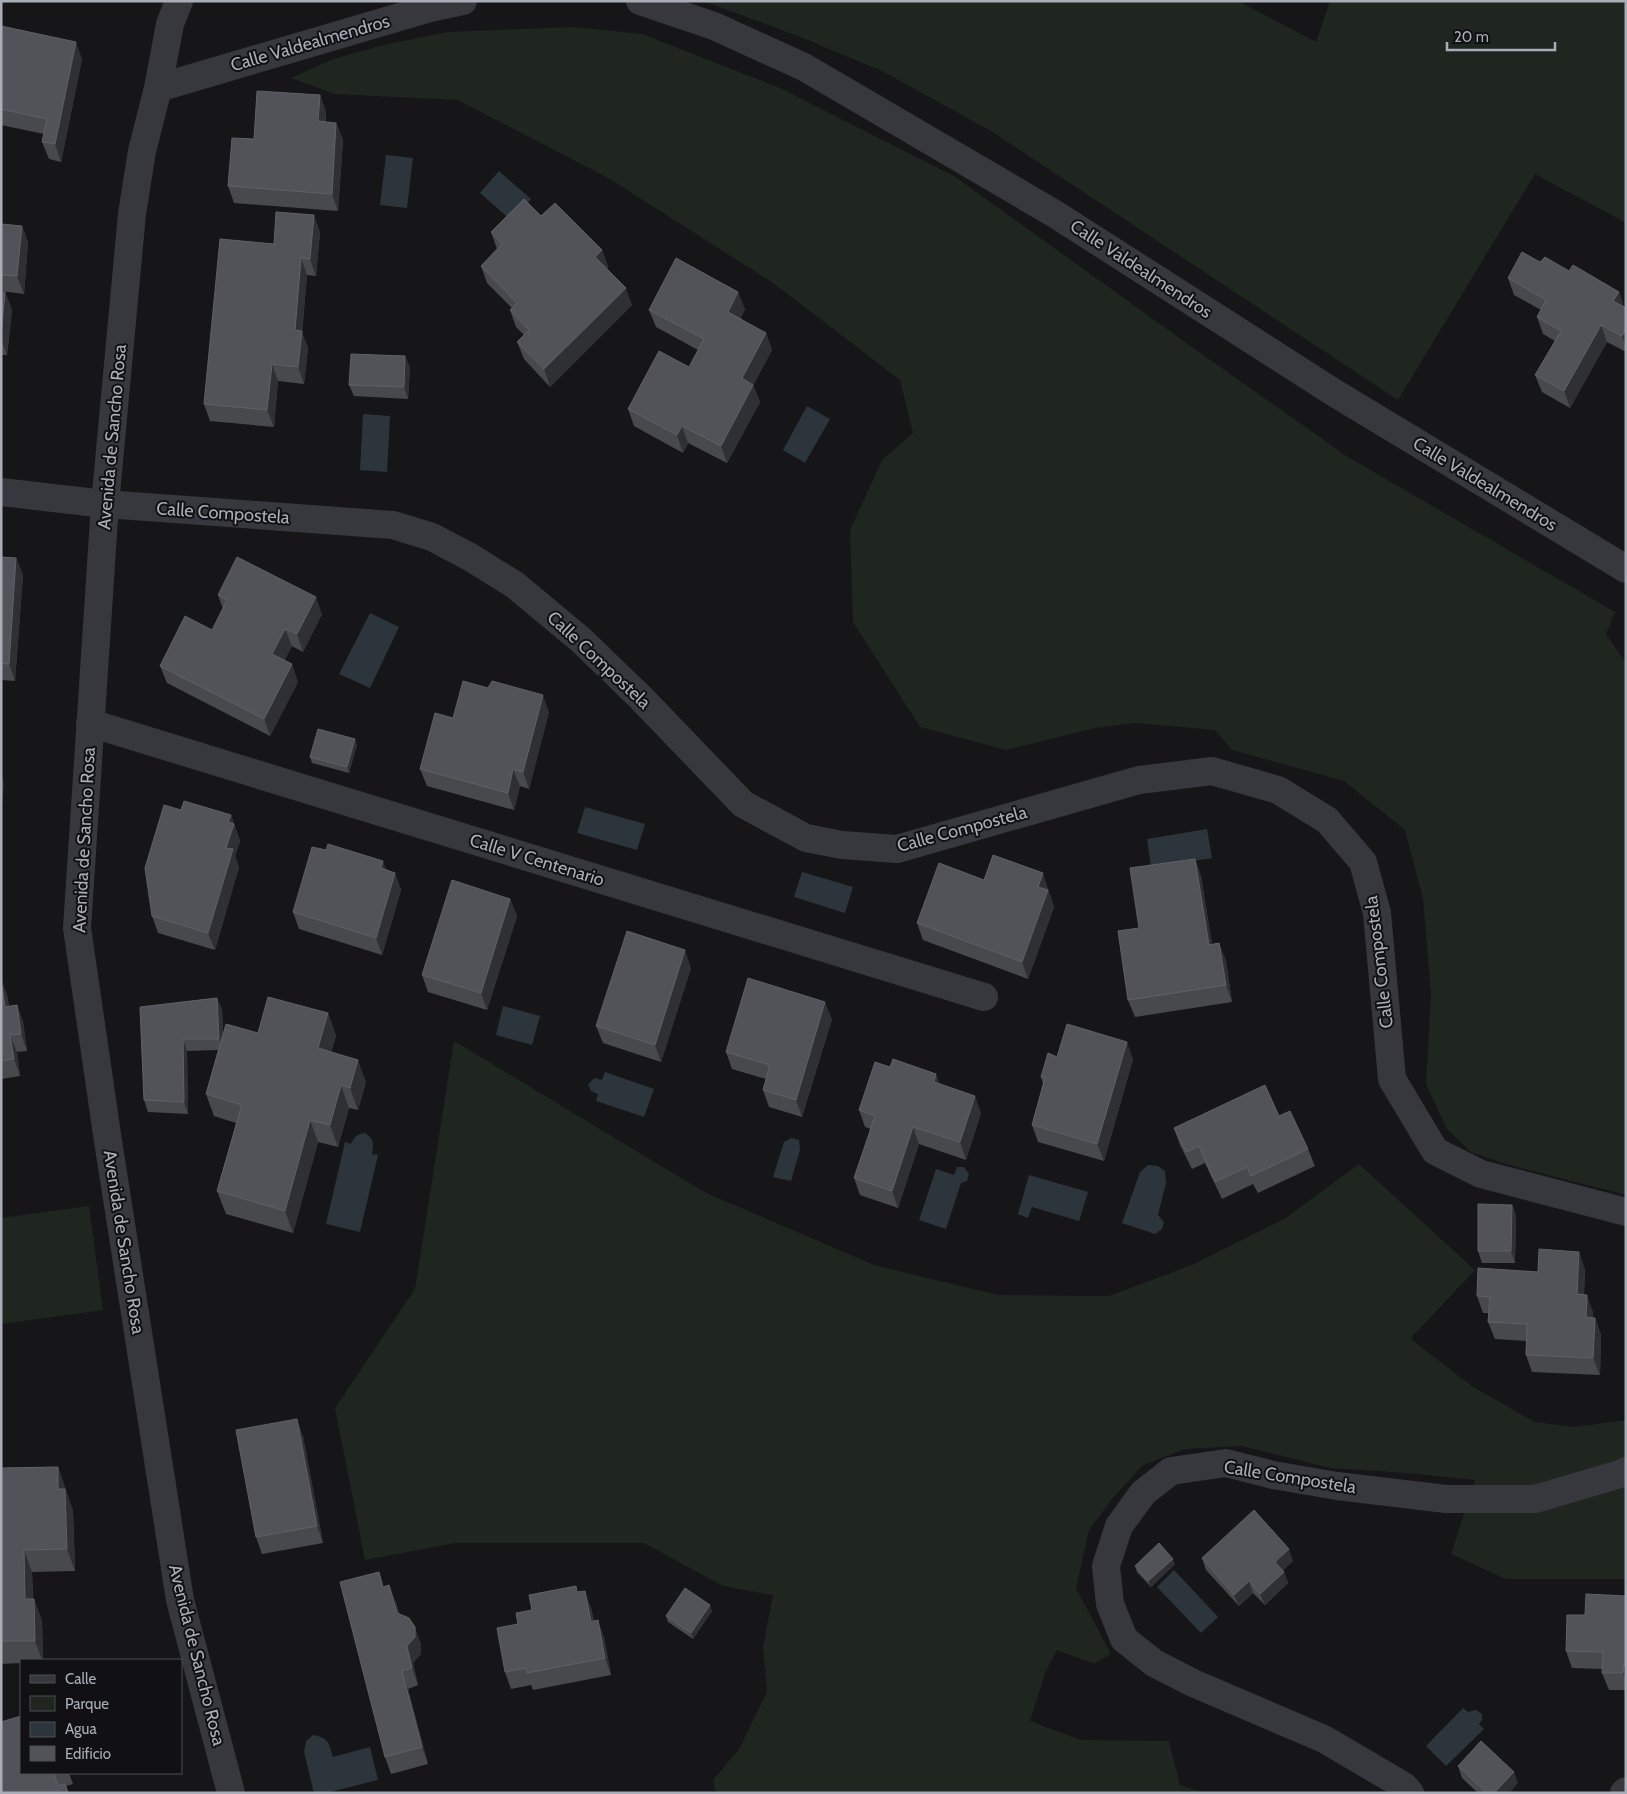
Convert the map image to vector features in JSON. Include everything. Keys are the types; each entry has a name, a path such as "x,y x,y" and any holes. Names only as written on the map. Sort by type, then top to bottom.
{"street":[{"name":"Avenida de Sancho Rosa","path":"179,1 170,24 158,88 142,151 132,214 105,504 77,928 180,1600 231,1793"},
{"name":"Calle Valdealmendros","path":"158,88 430,8 463,1"},
{"name":"Calle Valdealmendros","path":"640,1 714,26 804,67 1055,214 1333,392 1626,569"},
{"name":"Calle Compostela","path":"1,492 105,504 393,525 432,537 470,557 515,585 581,640 641,698 743,804 806,838 842,845 897,849 1139,780 1212,772 1278,790 1327,820 1363,862 1377,914 1392,1079 1435,1151 1481,1174 1626,1212"},
{"name":"Calle V Centenario","path":"90,723 984,997"},
{"name":"Calle Compostela","path":"1410,1793 1404,1786 1324,1739 1194,1683 1154,1663 1124,1640 1110,1604 1106,1566 1119,1526 1143,1493 1171,1471 1226,1463 1273,1475 1446,1500 1535,1499 1626,1471"}],"green space":[{"path":"703,1 1238,1 1316,42 1330,1 1626,1 1626,223 1535,174 1398,400 991,131 882,71 798,36"},
{"path":"574,27 642,34 780,88 954,176 1348,457 1615,612 1606,634 1626,663 1626,1195 1506,1164 1471,1152 1447,1129 1426,1084 1431,995 1423,899 1405,830 1344,781 1232,750 1215,730 1135,723 1096,728 1006,750 920,727 853,622 850,530 882,460 913,433 900,380 773,283 610,179 458,100 335,94 291,78 333,59 388,44 448,32"},
{"path":"454,1041 706,1193 874,1265 998,1295 1109,1296 1192,1265 1284,1219 1359,1164 1475,1270 1411,1338 1417,1344 1473,1387 1535,1422 1575,1427 1626,1420 1626,1579 1506,1579 1451,1554 1475,1480 1331,1468 1241,1446 1185,1449 1142,1466 1112,1499 1089,1530 1076,1588 1111,1654 1094,1664 1057,1650 1046,1671 1030,1721 1081,1740 1169,1741 1180,1785 1205,1793 716,1793 713,1780 739,1749 767,1692 763,1647 773,1595 723,1586 644,1543 456,1543 365,1560 335,1408 415,1289"},
{"path":"89,1206 103,1310 1,1324 1,1218"}],"water":[{"path":"386,155 413,158 407,208 380,205"},
{"path":"499,171 531,199 512,221 480,193"},
{"path":"807,406 830,419 805,463 783,450"},
{"path":"363,414 390,416 387,472 360,470"},
{"path":"370,613 399,627 370,688 339,674"},
{"path":"585,807 645,824 637,850 577,833"},
{"path":"1207,829 1212,858 1151,868 1147,839"},
{"path":"802,872 853,887 845,913 794,897"},
{"path":"503,1006 540,1016 532,1045 496,1035"},
{"path":"605,1072 654,1089 644,1117 596,1101 598,1094 591,1091 588,1084 595,1078 602,1080"},
{"path":"365,1133 373,1142 372,1154 378,1155 360,1232 326,1224 345,1142 351,1144 356,1136"},
{"path":"791,1138 799,1140 800,1150 791,1181 773,1177 784,1142"},
{"path":"1148,1165 1158,1166 1165,1171 1166,1183 1158,1215 1164,1222 1162,1229 1155,1234 1122,1223 1140,1172"},
{"path":"957,1167 964,1167 969,1174 967,1181 961,1183 946,1229 919,1220 936,1169 954,1175"},
{"path":"1029,1175 1088,1192 1079,1221 1032,1207 1028,1218 1018,1214"},
{"path":"1174,1570 1218,1617 1201,1633 1157,1587"},
{"path":"1463,1708 1468,1712 1476,1710 1482,1714 1482,1720 1479,1724 1484,1729 1446,1766 1426,1746"},
{"path":"313,1735 328,1742 333,1757 370,1747 378,1780 326,1793 314,1793 304,1752 306,1741"}],"building":[{"path":"1,26 76,42 55,144 42,142 47,119 1,109"},
{"path":"257,91 320,95 318,121 336,123 332,194 228,186 232,138 254,139"},
{"path":"524,199 541,216 555,203 602,250 595,257 626,288 544,369 517,342 529,330 510,310 517,303 481,266 502,244 491,232"},
{"path":"276,212 314,215 310,259 301,258 295,330 302,331 298,367 272,364 267,410 204,404 220,239 274,244"},
{"path":"1,224 22,226 17,276 1,275"},
{"path":"1522,252 1540,262 1545,257 1569,271 1573,265 1619,292 1613,301 1626,308 1626,329 1622,336 1601,325 1564,391 1535,375 1561,331 1537,317 1546,300 1508,278"},
{"path":"676,258 738,292 728,312 766,333 742,378 753,385 721,446 682,426 677,435 628,409 659,351 689,367 704,339 649,310"},
{"path":"1,292 5,292 1,335"},
{"path":"351,354 405,356 404,387 349,385"},
{"path":"1,557 16,558 9,664 1,663"},
{"path":"237,557 316,597 297,634 285,629 272,654 292,664 264,719 160,666 185,616 212,630 227,600 218,595"},
{"path":"463,681 488,688 492,681 543,695 523,772 513,769 508,793 420,769 435,713 453,718"},
{"path":"318,729 355,739 347,767 310,757"},
{"path":"184,801 231,815 228,822 234,824 226,848 233,849 208,933 152,916 145,868 164,805 181,810"},
{"path":"328,844 383,861 381,868 395,873 376,938 293,912 312,847 326,850"},
{"path":"993,855 1043,873 1038,887 1048,890 1022,962 917,923 939,863 984,880"},
{"path":"1195,859 1209,945 1219,943 1226,985 1128,1000 1118,931 1139,928 1130,868"},
{"path":"452,880 510,899 481,993 422,975"},
{"path":"627,931 685,950 655,1045 596,1026"},
{"path":"748,978 825,1002 796,1100 763,1090 770,1065 726,1052"},
{"path":"1,979 5,1007 17,1005 21,1034 10,1035 14,1059 1,1061"},
{"path":"268,997 328,1013 318,1048 358,1060 350,1088 341,1085 330,1125 310,1120 285,1211 217,1191 242,1105 206,1094 226,1024 258,1033"},
{"path":"217,998 219,1039 183,1039 184,1102 144,1100 140,1007"},
{"path":"1067,1024 1127,1042 1097,1144 1032,1125 1045,1078 1041,1077 1048,1053 1057,1057"},
{"path":"893,1059 936,1074 934,1082 975,1096 960,1142 913,1127 892,1191 854,1178 875,1116 859,1110 875,1062 890,1067"},
{"path":"1265,1085 1279,1116 1290,1111 1308,1149 1251,1176 1247,1167 1215,1182 1199,1146 1186,1152 1174,1128"},
{"path":"1478,1204 1512,1205 1511,1251 1478,1251"},
{"path":"1539,1249 1579,1252 1577,1294 1587,1295 1586,1317 1595,1318 1593,1358 1526,1355 1527,1324 1488,1322 1490,1297 1477,1296 1478,1268 1538,1272"},
{"path":"297,1419 317,1526 256,1537 236,1430"},
{"path":"58,1467 58,1489 65,1489 67,1549 24,1550 25,1599 34,1599 35,1641 1,1641 1,1468"},
{"path":"1254,1510 1289,1549 1275,1562 1284,1572 1260,1594 1249,1581 1234,1595 1202,1558"},
{"path":"1159,1543 1173,1559 1148,1581 1135,1566"},
{"path":"379,1572 383,1587 389,1585 397,1613 409,1618 415,1627 415,1637 407,1646 412,1668 402,1671 422,1747 385,1757 340,1582"},
{"path":"576,1586 577,1592 585,1591 591,1622 598,1620 605,1658 527,1673 526,1668 505,1672 497,1628 518,1624 516,1613 532,1610 529,1595"},
{"path":"685,1588 710,1605 691,1633 666,1616"},
{"path":"1586,1594 1626,1596 1626,1664 1624,1664 1623,1673 1602,1673 1603,1652 1566,1651 1567,1615 1585,1615"},
{"path":"20,1716 20,1774 54,1774 58,1786 65,1784 68,1793 1,1793 1,1722"},
{"path":"1481,1741 1514,1772 1494,1793 1487,1793 1458,1766"}]}
